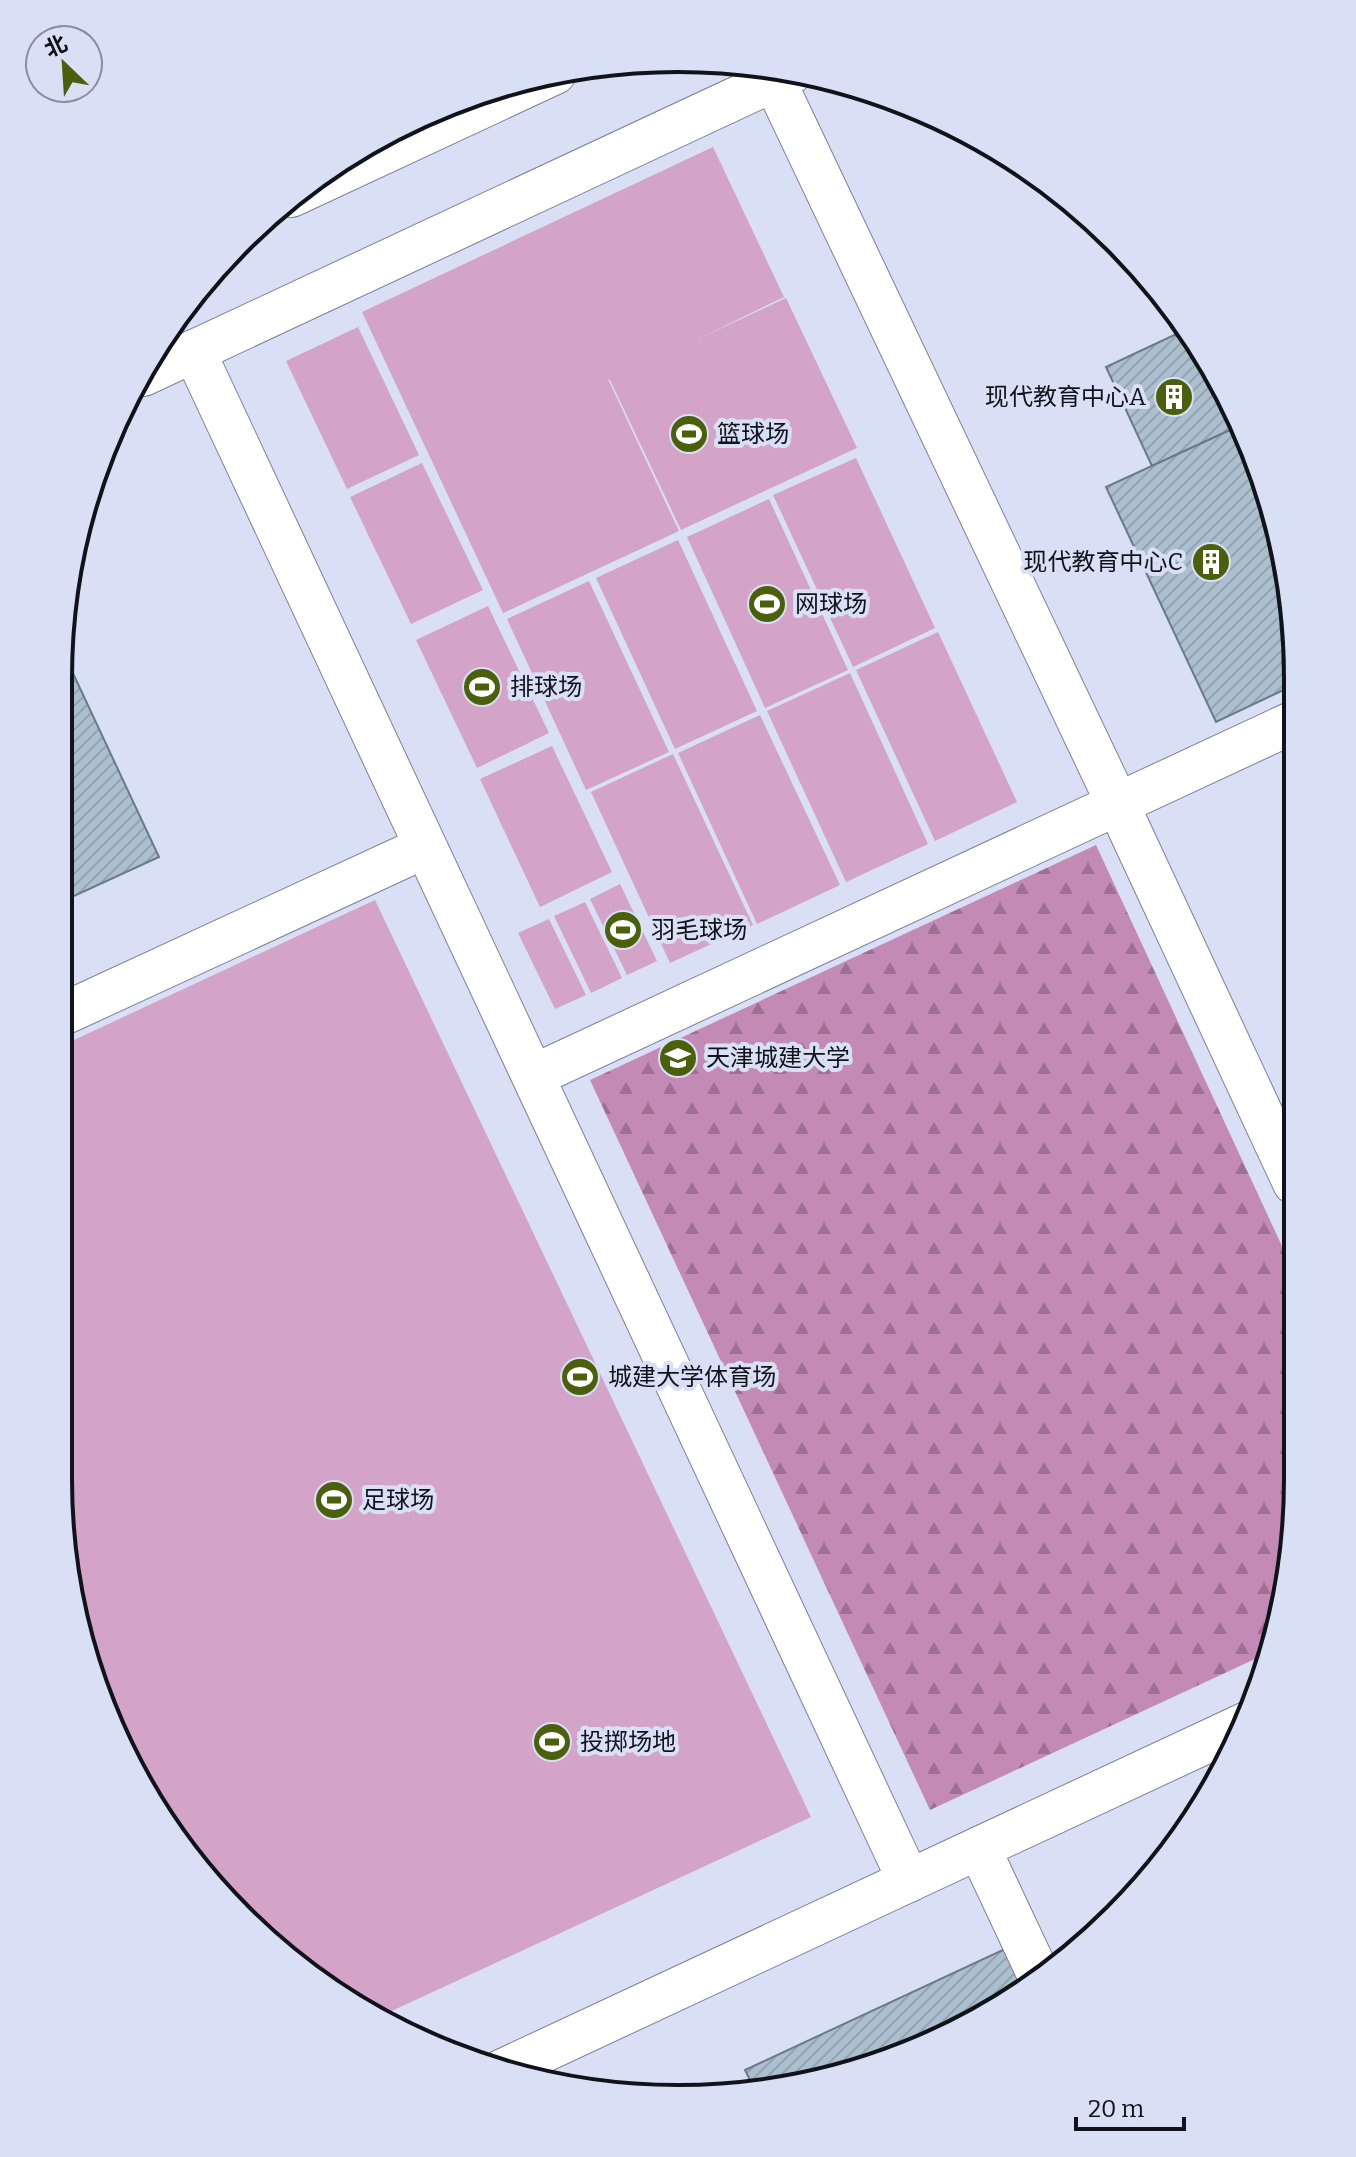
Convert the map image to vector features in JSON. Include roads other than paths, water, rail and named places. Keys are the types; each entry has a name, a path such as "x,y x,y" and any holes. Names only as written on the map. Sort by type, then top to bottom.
{"street":[{"path":"157,368 774,80"},
{"path":"786,82 1284,1162"},
{"path":"350,169 497,100"},
{"path":"194,351 909,1881"},
{"path":"533,1076 1284,727"},
{"path":"72,1010 425,847"},
{"path":"518,2063 1229,1731"},
{"path":"979,1848 1035,1968"}],"place":[{"name":"现代教育中心A","path":"1174,397"},
{"name":"篮球场","path":"689,434"},
{"name":"现代教育中心C","path":"1211,562"},
{"name":"网球场","path":"767,604"},
{"name":"排球场","path":"482,687"},
{"name":"羽毛球场","path":"623,930"},
{"name":"天津城建大学","path":"678,1058"},
{"name":"城建大学体育场","path":"580,1377"},
{"name":"足球场","path":"334,1500"},
{"name":"投掷场地","path":"552,1742"}]}
